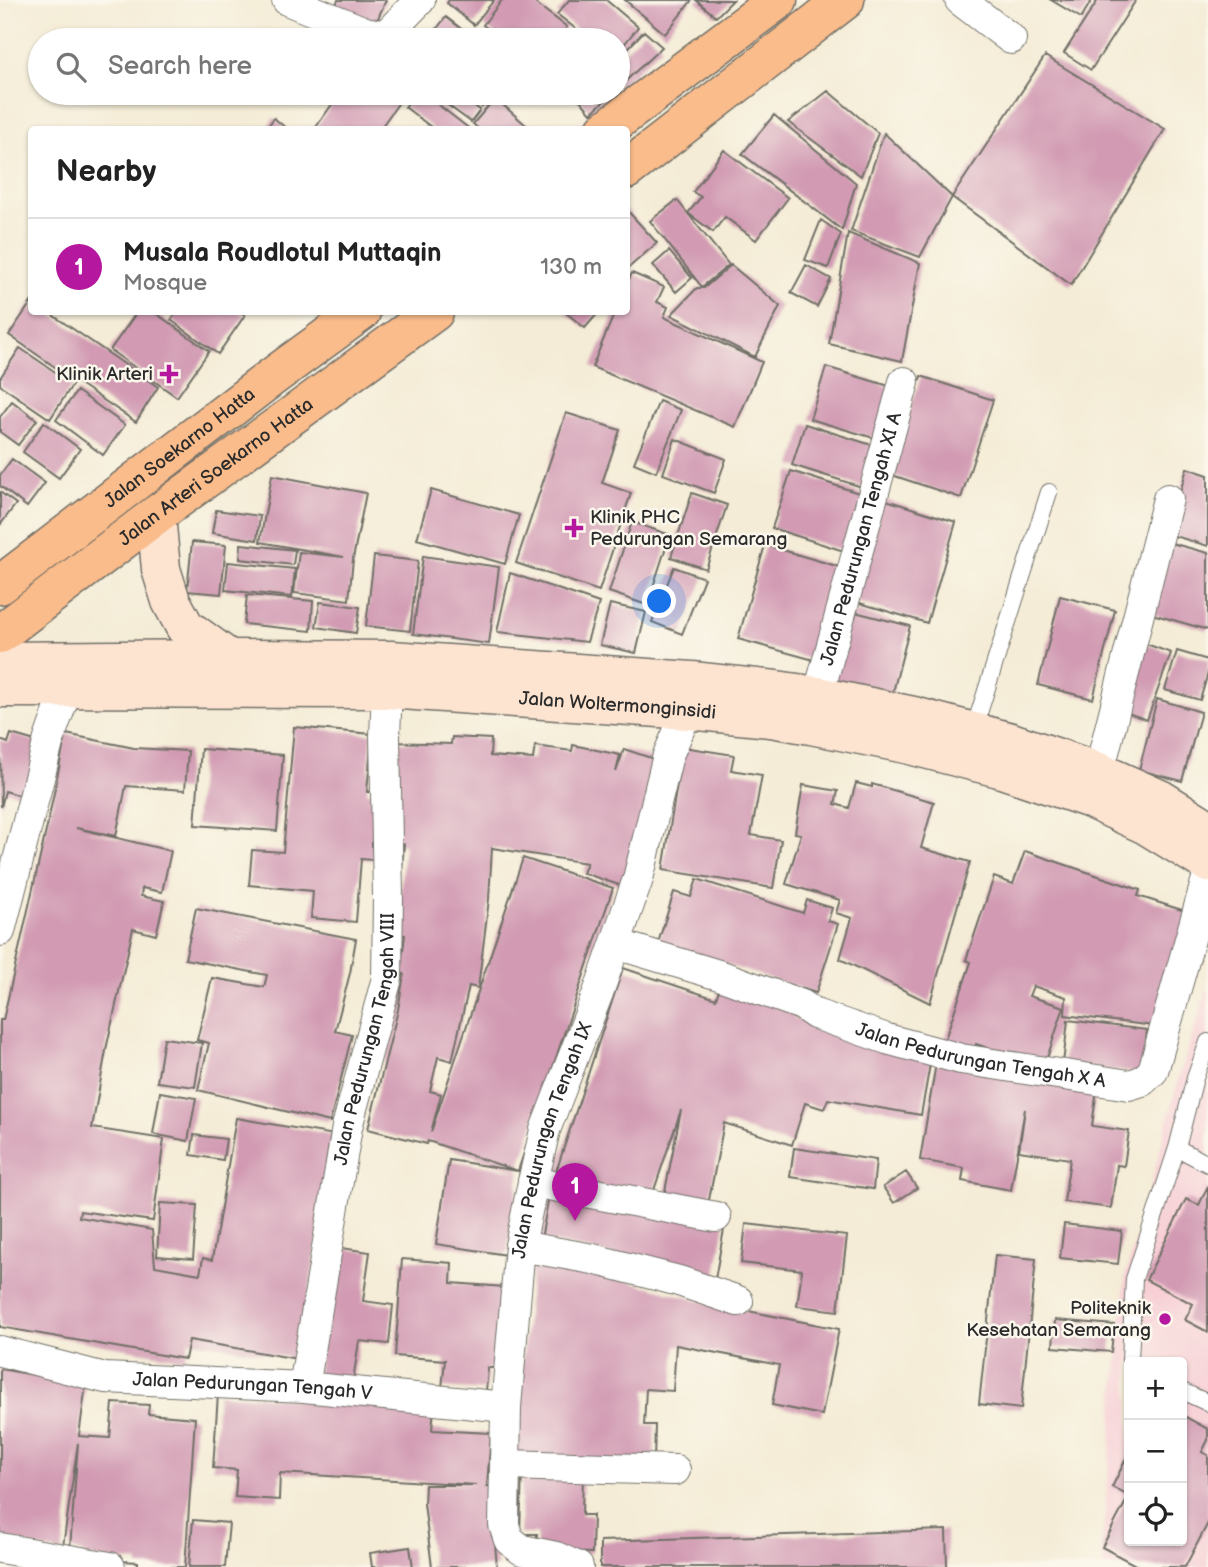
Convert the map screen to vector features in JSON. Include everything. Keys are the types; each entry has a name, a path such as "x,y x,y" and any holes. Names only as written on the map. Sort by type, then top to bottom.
{"main road":[{"path":"611,126 778,0"},
{"path":"630,167 845,0"},
{"name":"Jalan Soekarno Hatta","path":"0,585 357,315"},
{"name":"Jalan Arteri Soekarno Hatta","path":"0,634 430,315"},
{"path":"156,516 161,569 170,601 185,627 229,659"},
{"name":"Jalan Woltermonginsidi","path":"0,688 69,674 229,659 391,660 690,695 771,718 906,744 999,768 1088,799 1146,825 1208,863"},
{"name":"Jalan Woltermonginsidi","path":"0,661 69,674 387,688 690,695 776,690 914,716 1008,741 1099,772 1160,799 1208,828"}],"street":[{"path":"287,0 355,28"},
{"path":"392,28 420,0"},
{"path":"960,0 1011,39"},
{"name":"Jalan Pedurungan Tengah XI A","path":"818,696 904,382"},
{"path":"1099,772 1168,499"},
{"path":"0,931 49,739 69,674"},
{"name":"Jalan Pedurungan Tengah VIII","path":"304,1387 347,1127 387,978 387,688"},
{"name":"Jalan Pedurungan Tengah IX","path":"578,1567 556,1557 522,1550 509,1540 504,1525 506,1406 520,1246 545,1130 638,879 668,755 690,695"},
{"name":"Jalan Pedurungan Tengah X A","path":"615,944 722,976 802,1005 815,1014 887,1039 961,1059 1129,1086 1142,1081 1153,1071 1208,875"},
{"path":"533,1182 716,1217"},
{"path":"520,1246 593,1259 679,1281 738,1301"},
{"name":"Jalan Pedurungan Tengah V","path":"0,1351 105,1378 304,1387 506,1406"},
{"path":"506,1465 675,1470"},
{"path":"0,1548 110,1567"}],"lane":[{"path":"972,732 1049,492"},
{"path":"1130,1357 1134,1279 1208,1042"},
{"path":"1177,1148 1208,1164"},
{"path":"1187,1393 1208,1403"}],"shaded area":[{"name":"Politeknik Kesehatan Semarang","path":"1208,987 1208,1567 1104,1567 1102,1547 1125,1276 1179,1077"}],"building":[{"path":"338,0 386,0 376,23 336,5"},
{"path":"449,0 494,0 474,25 447,3"},
{"path":"502,0 531,0 567,27 487,28 483,25"},
{"path":"569,0 606,0 638,27 630,37 630,28 575,28 557,14"},
{"path":"625,0 692,0 665,34"},
{"path":"696,0 733,0 716,17"},
{"path":"1051,0 1092,0 1081,18"},
{"path":"1098,0 1136,0 1091,70 1064,53"},
{"path":"446,17 460,28 437,28"},
{"path":"644,31 662,47 630,77 630,46"},
{"path":"1045,56 1165,129 1071,285 952,197"},
{"path":"828,91 878,133 861,176 788,122"},
{"path":"332,105 397,105 382,126 317,126"},
{"path":"439,105 466,126 430,126 405,107"},
{"path":"448,105 473,105 480,110 471,122"},
{"path":"489,105 503,105 526,125 475,126 473,124"},
{"path":"584,105 600,105 591,113"},
{"path":"774,115 856,183 842,230 742,154"},
{"path":"274,118 283,126 268,126"},
{"path":"884,133 952,197 920,257 851,231"},
{"path":"724,150 788,198 756,240 725,217 713,232 688,213 701,197 693,192"},
{"path":"677,200 729,265 702,287 650,221"},
{"path":"630,213 657,243 630,267"},
{"path":"821,220 841,234 828,268 805,260"},
{"path":"848,233 920,263 902,361 829,344"},
{"path":"669,251 692,278 676,292 653,265"},
{"path":"731,265 780,306 755,357 671,315 697,288 704,288"},
{"path":"806,265 831,279 817,307 791,293"},
{"path":"632,273 664,287 657,302 668,307 664,317 762,362 735,427 592,367 614,315 630,315"},
{"path":"28,307 28,315 52,315 158,387 136,422 9,335"},
{"name":"Klinik Arteri","path":"135,315 158,315 209,351 177,397 110,350"},
{"path":"175,315 245,315 218,354 171,320"},
{"path":"569,315 596,315 585,328"},
{"path":"20,348 73,384 50,419 0,385 0,378"},
{"path":"826,367 899,389 884,441 810,419"},
{"path":"921,376 993,400 961,498 889,474"},
{"path":"77,391 125,425 103,455 56,420"},
{"path":"12,401 37,420 18,445 0,432 0,417"},
{"path":"659,401 681,410 656,472 634,463"},
{"name":"Klinik PHC Pedurungan Semarang","path":"566,413 620,430 602,483 631,493 599,591 516,563"},
{"path":"44,422 80,449 59,478 23,452"},
{"path":"805,424 878,447 865,488 792,465"},
{"path":"675,439 726,459 714,493 663,474"},
{"path":"12,459 45,483 27,507 0,486 0,475"},
{"path":"1187,468 1208,475 1208,546 1168,534"},
{"path":"791,471 865,495 847,552 772,528"},
{"path":"272,475 366,493 353,559 349,600 294,593 299,552 344,557 260,542"},
{"path":"431,490 519,515 505,564 417,539"},
{"path":"0,492 16,504 0,525"},
{"path":"692,493 727,505 706,569 671,557"},
{"path":"883,499 956,522 927,623 853,601"},
{"path":"216,510 260,516 257,540 212,533"},
{"path":"632,522 670,535 647,605 609,592"},
{"path":"192,542 226,545 221,594 187,591"},
{"path":"1171,543 1208,553 1208,630 1152,614"},
{"path":"241,544 295,550 293,565 240,559"},
{"path":"765,545 840,567 814,660 738,639"},
{"path":"374,556 418,561 410,631 366,626"},
{"path":"423,556 499,567 489,644 413,634"},
{"path":"228,562 295,569 292,597 225,590"},
{"path":"674,567 704,578 682,634 652,622"},
{"path":"510,573 599,603 587,642 497,632"},
{"path":"247,595 313,601 311,631 244,624"},
{"path":"1060,596 1115,610 1093,699 1038,685"},
{"path":"320,602 360,607 356,633 316,627"},
{"path":"610,604 646,612 636,653 600,645"},
{"path":"847,610 910,626 892,696 830,680"},
{"path":"1141,642 1171,653 1147,720 1117,709"},
{"path":"1177,651 1208,660 1208,673 1200,700 1165,690"},
{"path":"1157,699 1201,712 1182,781 1139,770"},
{"path":"294,727 372,734 367,792 379,792 373,860 361,859 356,922 311,918 313,891 249,885 252,850 283,852"},
{"path":"11,734 42,743 26,797 5,791 1,807 0,740 8,743"},
{"path":"66,734 134,748 188,751 185,790 126,786 116,836 76,828 171,851 162,892 142,888 141,896 164,901 156,935 133,929 92,1128 164,1139 153,1221 80,1211 79,1217 152,1230 155,1266 200,1274 203,1258 212,1260 236,1118 335,1135 298,1359 189,1340 185,1359 0,1327 0,1020 3,1020"},
{"path":"452,737 491,739 490,756 533,759 535,746 572,751 573,745 620,755 616,772 624,749 663,762 622,886 583,873 587,863 492,848 478,988 469,986 452,1061 438,1057 430,1091 441,1094 431,1132 523,858 613,888 518,1171 428,1141 427,1144 368,1129 398,1010 404,974 400,973 405,935 397,934 404,844 396,843 394,742 451,744"},
{"path":"683,747 734,755 731,770 762,775 751,835 781,840 773,888 663,870"},
{"path":"201,749 283,755 277,831 195,825"},
{"path":"856,783 872,787 872,784 934,802 921,848 970,862 930,1003 840,959 852,918 836,913 840,900 786,884 801,834 795,833 803,785 838,791 835,804 849,808"},
{"path":"1025,851 1140,890 1138,896 1191,913 1154,1026 1065,1015 1066,997 1033,986 1029,996 1064,1007 1044,1067 976,1044 973,1052 944,1042 971,962 966,960 994,877 1013,884"},
{"path":"697,879 803,913 807,900 832,908 828,921 838,924 816,993 658,943 674,892 691,897"},
{"path":"196,908 356,939 335,1031 352,1035 330,1122 198,1090 209,1043 197,1040 212,978 264,987 267,975 185,959"},
{"path":"623,968 716,999 721,984 797,1009 793,1018 931,1059 921,1115 828,1099 824,1109 805,1103 792,1145 724,1123 708,1205 664,1196 681,1110 651,1199 554,1178"},
{"path":"1068,1020 1147,1030 1142,1074 1063,1064"},
{"path":"164,1038 202,1043 195,1087 157,1082"},
{"path":"936,1063 1097,1089 1092,1126 1129,1131 1124,1166 1117,1165 1111,1208 1064,1202 1070,1159 1019,1151 1025,1109 1011,1190 962,1181 964,1168 920,1160"},
{"path":"160,1092 196,1098 188,1141 153,1134"},
{"path":"194,1135 226,1139 223,1160 191,1155"},
{"path":"794,1148 876,1160 873,1189 790,1177"},
{"path":"449,1160 520,1171 507,1255 436,1244"},
{"path":"906,1172 917,1188 894,1203 883,1187"},
{"path":"1208,1186 1208,1332 1185,1320 1193,1304 1146,1280 1186,1199 1199,1205"},
{"path":"550,1191 725,1224 715,1279 541,1239"},
{"path":"160,1203 197,1205 193,1259 157,1256"},
{"path":"746,1224 847,1236 838,1311 797,1306 802,1270 741,1263"},
{"path":"1064,1224 1122,1231 1118,1264 1060,1258"},
{"path":"334,1247 370,1252 363,1301 393,1305 389,1344 359,1341 353,1381 317,1376"},
{"path":"533,1254 703,1302 839,1329 822,1415 772,1405 779,1365 676,1345 673,1391 646,1389 644,1425 655,1425 654,1462 513,1456"},
{"path":"995,1255 1036,1259 1021,1409 979,1404"},
{"path":"402,1259 452,1263 451,1283 505,1287 498,1368 488,1368 486,1391 442,1388 445,1360 395,1356"},
{"path":"1055,1320 1114,1325 1111,1352 1053,1347"},
{"path":"0,1369 86,1384 79,1436 110,1438 113,1403 149,1405 148,1414 195,1418 185,1567 138,1567 138,1562 101,1560 70,1549 78,1443 62,1553 0,1538"},
{"path":"218,1394 434,1408 432,1430 491,1433 487,1486 490,1486 497,1567 432,1567 424,1504 425,1485 476,1485 280,1473 279,1500 235,1497 237,1470 213,1468"},
{"path":"1187,1418 1208,1429 1208,1440 1202,1452 1208,1455 1208,1523 1185,1567 1139,1567 1102,1547 1124,1505 1124,1546 1187,1546"},
{"path":"1124,1463 1124,1493 1112,1487"},
{"path":"522,1471 583,1473 582,1515 593,1515 592,1553 536,1551 537,1534 520,1534"},
{"path":"193,1520 229,1523 225,1567 189,1567"},
{"path":"946,1530 947,1567 600,1567 600,1541"},
{"path":"410,1547 413,1567 372,1567 370,1553"}],"place":[{"name":"Klinik Arteri","path":"169,374"},
{"name":"Klinik PHC Pedurungan Semarang","path":"574,528"},
{"name":"Musala Roudlotul Muttaqin","path":"575,1221"},
{"name":"Politeknik Kesehatan Semarang","path":"1165,1319"}]}
